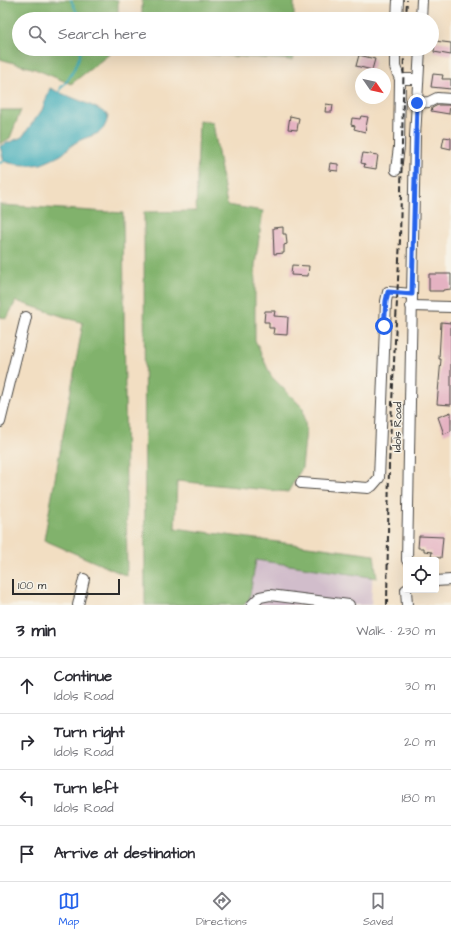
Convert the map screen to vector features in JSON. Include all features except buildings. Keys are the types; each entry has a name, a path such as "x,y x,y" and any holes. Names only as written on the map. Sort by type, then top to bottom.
{"street":[{"path":"397,12 398,0"},
{"path":"421,12 422,0"},
{"path":"395,56 394,67 400,79 399,147 396,170"},
{"name":"Idols Road","path":"407,557 411,306 420,56"},
{"path":"400,79 418,79"},
{"path":"417,103 429,102 437,98 451,98"},
{"name":"Idols Road","path":"301,483 368,488 376,483 379,478 386,301 388,292 412,294"},
{"path":"411,306 451,307"},
{"path":"0,422 26,317"},
{"path":"78,605 84,579"},
{"path":"439,581 451,580"},
{"path":"406,593 407,605"},
{"path":"252,605 260,597 270,595 349,605"}],"shaded area":[{"path":"257,552 373,569 371,605 244,605 249,600"}],"green space":[{"path":"0,0 118,0 118,12 12,12 12,56 107,56 71,84 35,69 0,59"},
{"path":"142,0 294,0 294,12 142,12"},
{"path":"233,56 293,56 293,60"},
{"path":"0,110 21,110 10,138 0,144"},
{"path":"199,120 213,123 227,205 263,211 255,265 255,340 271,376 303,408 306,430 302,468 288,492 177,481 175,528 374,555 377,578 256,560 249,600 244,605 145,605 144,212 196,211"},
{"path":"0,203 2,205 123,213 127,576 44,540 83,323 16,301 7,318 0,317"}],"water":[{"path":"50,88 94,107 108,115 104,128 96,134 75,143 61,155 41,164 22,165 4,161 0,146 22,137 42,110"}],"waterway":[{"path":"71,0 77,12"},
{"path":"59,95 61,87 68,80 74,70 79,56"},
{"path":"0,163 6,160"}],"railway":[{"path":"406,12 407,0"},
{"path":"387,605 389,465 400,239 404,56"}],"route":[{"path":"384,326 388,292 412,294 417,103"}]}
